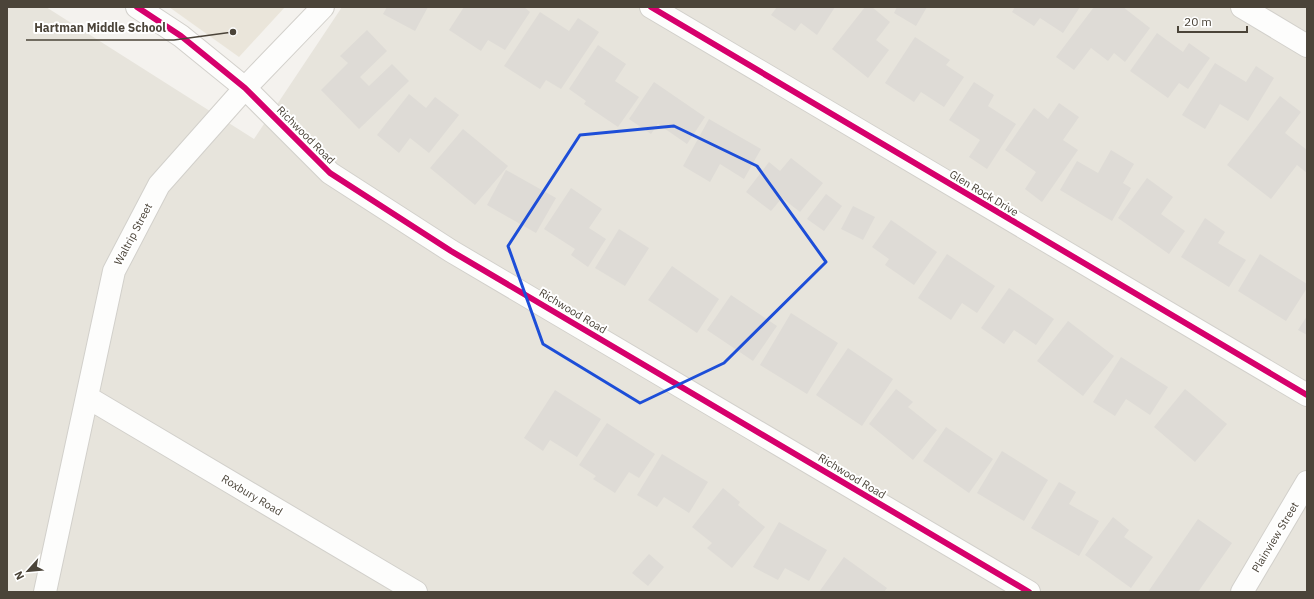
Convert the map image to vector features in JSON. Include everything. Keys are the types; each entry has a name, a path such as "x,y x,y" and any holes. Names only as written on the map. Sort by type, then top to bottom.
{"street":[{"name":"Richwood Road","path":"137,7 181,36 245,88 330,173 451,251 1029,592"},
{"name":"Waltrip Street","path":"45,592 114,271 159,185 245,88 323,7"},
{"name":"Glen Rock Drive","path":"651,7 1307,395"},
{"path":"1242,7 1307,46"},
{"name":"Roxbury Road","path":"87,397 416,592"},
{"name":"Plainview Street","path":"1242,592 1307,482"}],"highlighted area":[{"path":"674,126 757,166 826,262 724,363 640,403 543,344 508,246 580,135"}],"shaded area":[{"path":"7,7 46,7 254,139 342,7 1307,7 1307,592 7,592"},
{"path":"169,7 285,7 239,57"}],"building":[{"path":"387,7 428,7 415,31 383,14"},
{"path":"464,7 524,7 530,12 505,50 488,40 481,51 449,30"},
{"path":"777,7 835,7 817,35 801,23 795,31 771,15"},
{"path":"865,7 872,7 890,22 876,40 889,50 868,78 832,49"},
{"path":"897,7 927,7 916,26 894,13"},
{"path":"1015,7 1080,7 1063,33 1040,18 1034,26 1012,12"},
{"path":"1094,7 1123,7 1150,28 1125,62 1114,53 1108,61 1091,48 1074,70 1056,57"},
{"path":"540,12 569,31 578,18 599,32 561,89 546,80 540,89 504,66"},
{"path":"367,30 387,51 360,77 369,86 392,64 409,81 359,129 321,90 348,63 340,56"},
{"path":"1157,33 1183,52 1189,43 1210,58 1188,89 1179,83 1168,98 1130,71"},
{"path":"915,37 950,60 946,65 964,77 944,107 921,92 914,102 885,83"},
{"path":"598,45 626,64 615,81 639,97 618,127 584,104 586,101 569,89"},
{"path":"1215,63 1246,82 1256,66 1274,78 1248,121 1220,104 1205,129 1182,115"},
{"path":"654,82 705,117 687,144 658,124 651,134 629,119"},
{"path":"974,82 994,95 988,106 1016,124 987,169 969,157 980,140 949,120"},
{"path":"409,94 426,108 435,97 459,115 429,153 410,138 399,153 377,135"},
{"path":"1280,96 1301,112 1285,133 1307,150 1307,173 1297,165 1271,199 1227,165"},
{"path":"1059,103 1079,117 1063,140 1078,150 1042,202 1025,189 1036,172 1005,150 1034,108 1048,119"},
{"path":"709,119 761,149 744,179 720,164 710,182 683,166"},
{"path":"463,129 508,166 475,205 430,168"},
{"path":"1111,150 1134,164 1123,183 1131,188 1112,221 1060,190 1077,161 1098,173"},
{"path":"791,158 823,183 800,212 782,198 771,211 746,192 769,162 780,171"},
{"path":"506,170 556,198 536,233 487,205"},
{"path":"1147,178 1173,197 1161,214 1185,231 1169,254 1118,218"},
{"path":"571,188 602,209 589,228 606,239 588,267 571,255 575,249 544,229"},
{"path":"826,194 842,206 824,231 807,219"},
{"path":"853,206 875,217 863,240 841,229"},
{"path":"1205,218 1225,232 1218,243 1246,260 1229,287 1181,257"},
{"path":"891,220 937,252 914,285 885,265 889,259 872,247"},
{"path":"619,229 649,248 625,286 595,268"},
{"path":"947,254 995,286 977,313 962,303 951,320 918,298"},
{"path":"1260,254 1307,284 1307,288 1286,321 1238,291"},
{"path":"672,266 719,299 697,333 648,300"},
{"path":"1009,288 1054,319 1036,345 1014,330 1004,344 981,328"},
{"path":"731,295 777,326 753,361 707,330"},
{"path":"791,313 838,343 807,394 760,365"},
{"path":"1307,316 1307,335 1298,330"},
{"path":"1068,321 1114,356 1083,396 1037,361"},
{"path":"848,348 893,379 862,426 816,395"},
{"path":"1121,357 1168,387 1150,415 1126,399 1115,416 1093,402"},
{"path":"896,389 913,402 908,407 937,430 913,460 869,424"},
{"path":"1185,389 1227,424 1195,462 1154,427"},
{"path":"555,390 601,419 577,457 550,440 543,451 524,438"},
{"path":"607,423 655,454 639,478 629,472 615,493 593,479 596,476 579,465"},
{"path":"946,427 993,459 969,493 923,461"},
{"path":"1002,451 1048,480 1024,521 977,493"},
{"path":"662,454 708,482 689,513 664,497 657,507 637,495"},
{"path":"1059,482 1076,492 1069,504 1099,521 1079,556 1031,528"},
{"path":"723,488 740,502 738,505 765,527 732,568 707,548 712,543 692,527"},
{"path":"1113,517 1129,530 1124,537 1153,557 1131,588 1085,555"},
{"path":"1198,519 1232,543 1198,592 1148,592"},
{"path":"779,522 827,550 809,581 785,568 778,580 753,567"},
{"path":"649,554 664,567 648,586 632,573"},
{"path":"844,557 887,588 884,592 819,592"}],"cycle path":[{"path":"137,7 181,36 245,88 330,173 451,251 1029,592"},
{"path":"651,7 1307,395"}],"place":[{"name":"Hartman Middle School","path":"233,32"}]}
